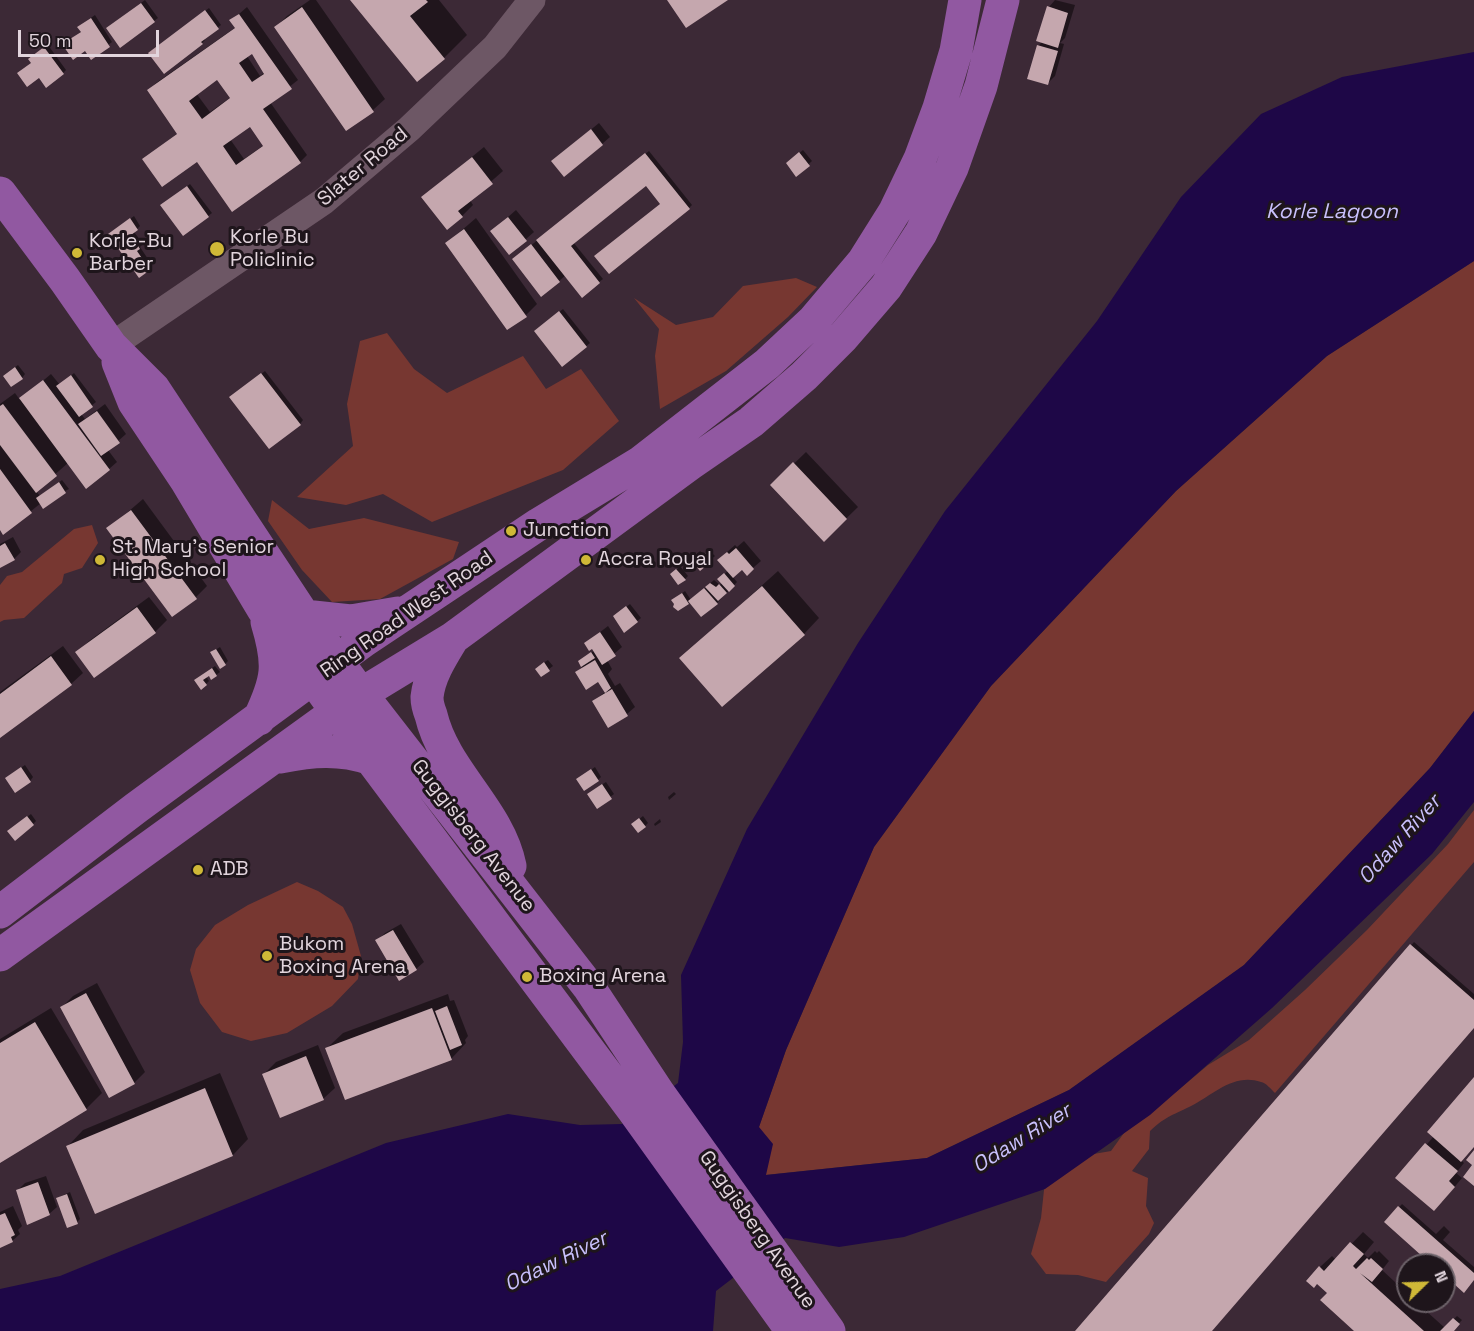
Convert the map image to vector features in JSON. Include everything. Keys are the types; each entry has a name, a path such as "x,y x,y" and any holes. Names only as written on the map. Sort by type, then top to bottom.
{"main road":[{"name":"Ring Road West Road","path":"0,955 275,758 409,611 539,524 641,462 767,364 814,320 863,262 896,211 920,159 939,108 965,0"},
{"name":"Ring Road West Road","path":"0,912 136,808 259,720 453,638 751,422 804,376 886,287 921,233 952,168 981,86 1003,0"},
{"name":"Guggisberg Avenue","path":"0,193 111,346 153,389 304,616 341,686 371,759 646,1101 761,1260 829,1331"},
{"name":"Guggisberg Avenue","path":"111,346 134,402 186,480 263,609 341,686 555,941 588,986 646,1101"},
{"path":"341,686 405,629 606,489 641,462"},
{"path":"259,720 275,682 277,664 272,637 263,609"},
{"path":"304,616 351,621 409,611"},
{"path":"453,638 436,667 427,698 439,740 491,821 507,853 514,888 555,941"},
{"path":"275,758 313,751 335,751 371,759"},
{"name":"Guggisberg Avenue","path":"761,1260 792,1331"}],"street":[{"name":"Slater Road","path":"111,346 324,201 409,129 495,47 532,0"}],"shaded area":[{"path":"1474,261 1474,711 1430,768 1244,965 1069,1090 927,1158 765,1175 759,1127 786,1050 874,847 991,686 1176,491 1327,356"},
{"path":"796,278 817,287 788,317 726,371 660,409 655,356 659,329 634,298 676,325 713,317 743,286"},
{"path":"387,333 414,369 447,393 523,356 546,389 581,369 619,421 563,470 432,522 383,494 346,505 297,497 353,446 347,404 360,341"},
{"path":"272,500 309,529 364,518 459,542 453,559 380,599 332,602 302,570 268,521"},
{"path":"92,525 98,543 82,568 64,574 62,583 24,618 0,622 0,585 7,576 22,572 74,529"},
{"path":"1474,810 1474,862 1275,1093 1261,1082 1242,1080 1233,1082 1166,1118 1150,1131 1149,1149 1132,1171 1148,1178 1146,1206 1154,1223 1149,1234 1106,1282 1078,1275 1046,1274 1031,1254 1041,1218 1047,1162 1111,1151 1139,1112 1176,1092 1208,1065 1249,1040 1367,930 1448,844"},
{"path":"297,882 318,891 343,907 352,924 361,956 358,979 332,1006 287,1033 251,1041 222,1032 200,1003 190,970 196,949 215,925 248,905"}],"water":[{"name":"Korle Lagoon","path":"1474,52 1474,261 1327,356 1176,491 991,686 874,847 786,1050 759,1127 773,1144 766,1175 927,1158 1069,1090 1244,965 1430,768 1474,711 1474,802 1432,854 1272,1008 1150,1115 1045,1189 904,1237 839,1247 785,1238 716,1291 713,1331 0,1331 0,1289 60,1276 386,1143 508,1114 580,1125 622,1124 678,1083 683,1042 681,975 747,829 858,643 945,511 1097,321 1181,197 1261,114 1342,77"}],"building":[{"path":"350,0 426,0 428,2 410,16 445,59 417,82"},
{"path":"667,0 728,0 686,28"},
{"path":"141,3 155,22 120,48 106,28"},
{"path":"1047,6 1068,13 1058,48 1036,41"},
{"path":"302,7 374,112 346,131 274,27"},
{"path":"205,10 219,29 164,74 148,53"},
{"path":"239,14 292,89 263,109 301,163 232,212 197,162 162,187 142,159 177,134 147,90 235,28 229,20","holes":["252,54 264,74 252,82 239,63","217,80 230,98 202,119 189,101","250,127 263,146 236,165 223,146"]},
{"path":"91,18 110,47 91,60 85,51 73,60 62,44 81,32 77,27"},
{"path":"1037,45 1058,51 1048,85 1027,79"},
{"path":"44,47 64,74 46,88 39,78 27,87 17,73 31,63 28,59"},
{"path":"591,129 603,145 564,177 551,161"},
{"path":"799,152 810,166 796,177 786,163"},
{"path":"645,153 690,209 609,274 594,256 660,204 646,186 571,246 600,283 582,298 536,240"},
{"path":"472,157 493,184 458,211 463,217 447,230 421,197"},
{"path":"187,186 209,217 183,236 160,205"},
{"path":"508,217 527,241 509,255 490,231"},
{"path":"130,218 138,230 131,235 140,249 137,251 150,270 139,278 108,234"},
{"path":"464,229 527,317 507,330 445,243"},
{"path":"531,244 560,282 541,297 512,259"},
{"path":"559,311 587,347 562,367 534,331"},
{"path":"15,367 23,379 11,387 3,376"},
{"path":"261,373 301,425 269,449 229,397"},
{"path":"71,375 93,407 79,417 56,386"},
{"path":"43,380 110,470 86,489 19,398"},
{"path":"3,404 57,476 36,493 0,445 0,406"},
{"path":"97,411 120,443 101,456 78,424"},
{"path":"793,462 847,519 824,542 770,485"},
{"path":"0,469 32,513 3,535 0,530"},
{"path":"59,482 66,493 43,509 36,498"},
{"path":"131,510 197,599 172,617 106,528"},
{"path":"5,543 15,560 0,568 0,546"},
{"path":"736,548 754,569 747,576 742,570 733,578 717,560"},
{"path":"696,553 701,558 706,553 712,561 700,571 690,559"},
{"path":"676,569 686,580 678,585 670,574"},
{"path":"724,573 735,586 729,592 717,579"},
{"path":"710,583 716,587 719,584 727,593 718,601 705,587"},
{"path":"762,586 805,635 722,707 679,658"},
{"path":"704,588 718,604 701,617 688,601"},
{"path":"682,593 689,604 678,611 673,607 671,600"},
{"path":"626,606 638,622 624,633 613,616"},
{"path":"137,607 156,633 94,678 75,652"},
{"path":"600,632 616,656 602,665 592,649 589,651 584,643"},
{"path":"216,649 226,665 220,669 210,652"},
{"path":"591,652 595,658 581,667 578,661"},
{"path":"51,656 72,685 0,738 0,694"},
{"path":"595,660 611,688 605,693 598,682 586,690 575,672"},
{"path":"544,662 550,671 541,677 535,669"},
{"path":"212,668 217,676 211,680 209,676 203,680 207,685 201,690 194,680"},
{"path":"612,689 628,716 608,728 592,701"},
{"path":"21,767 31,782 15,793 5,778"},
{"path":"591,769 599,781 584,791 576,779"},
{"path":"602,784 612,799 597,809 587,794"},
{"path":"27,816 34,825 15,841 7,831"},
{"path":"639,818 646,827 638,833 631,824"},
{"path":"393,930 417,970 399,981 375,940"},
{"path":"1410,944 1474,1000 1474,1028 1212,1331 1075,1331"},
{"path":"86,993 135,1084 109,1098 60,1007"},
{"path":"447,1006 462,1045 450,1050 435,1011"},
{"path":"432,1008 452,1060 345,1100 325,1048"},
{"path":"35,1022 87,1110 0,1163 0,1043"},
{"path":"306,1056 324,1100 280,1118 262,1074"},
{"path":"1474,1077 1474,1147 1461,1162 1427,1132"},
{"path":"205,1088 233,1156 95,1214 66,1146"},
{"path":"1425,1143 1458,1171 1449,1181 1455,1187 1434,1211 1395,1178"},
{"path":"1474,1150 1474,1186 1463,1177 1472,1165 1466,1160"},
{"path":"38,1182 50,1215 27,1225 16,1190"},
{"path":"67,1194 78,1224 67,1228 56,1198"},
{"path":"1398,1206 1451,1253 1419,1253 1384,1222"},
{"path":"5,1213 15,1235 11,1237 13,1242 0,1248 0,1215"},
{"path":"1350,1242 1364,1254 1353,1266 1356,1269 1367,1258 1369,1260 1371,1258 1383,1269 1372,1282 1360,1273 1396,1306 1396,1313 1404,1313 1424,1331 1354,1331 1320,1300 1327,1293 1317,1284 1314,1288 1306,1281 1319,1266 1324,1271"},
{"path":"1456,1257 1474,1273 1474,1280 1464,1293 1456,1286"},
{"path":"1453,1318 1460,1324 1454,1331 1440,1331"}],"place":[{"name":"Korle Bu Policlinic","path":"217,249"},
{"name":"Korle-Bu Barber","path":"77,253"},
{"name":"Junction","path":"511,531"},
{"name":"St. Mary's Senior High School","path":"100,560"},
{"name":"Accra Royal","path":"586,560"},
{"name":"ADB","path":"198,870"},
{"name":"Bukom Boxing Arena","path":"267,956"},
{"name":"Boxing Arena","path":"527,977"}],"water label":[{"name":"Odaw River","path":"1400,840"},
{"name":"Odaw River","path":"1022,1139"},
{"name":"Odaw River","path":"556,1262"}]}
